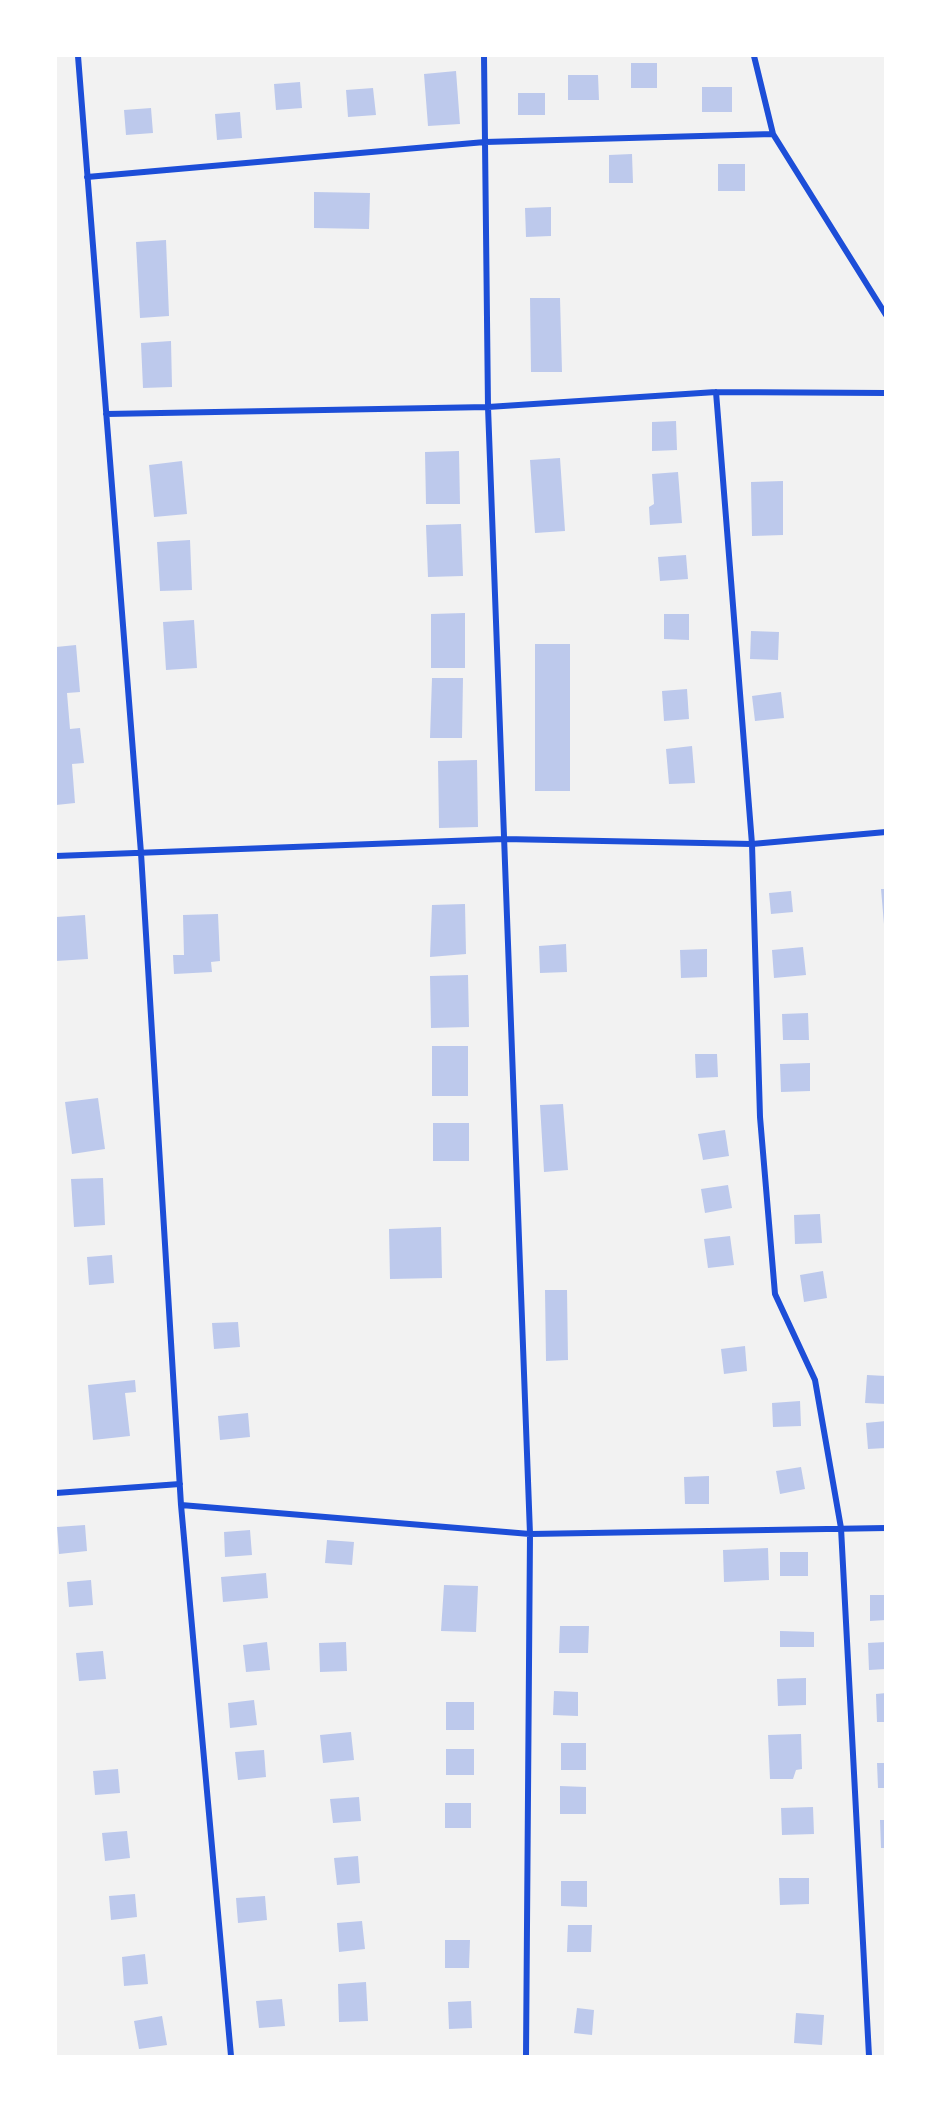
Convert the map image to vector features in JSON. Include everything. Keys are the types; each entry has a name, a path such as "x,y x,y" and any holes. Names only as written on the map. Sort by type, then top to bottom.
{"street":[{"path":"78,56 141,853 181,1505 231,2056"},
{"path":"484,56 488,407 530,1534 526,2056"},
{"path":"754,56 773,134 885,315"},
{"path":"87,177 486,142 773,134"},
{"path":"106,414 488,407 716,392 885,393"},
{"path":"716,392 752,844 760,1117 775,1294 815,1380 841,1528 869,2056"},
{"path":"56,856 504,839 752,844 885,832"},
{"path":"56,1493 180,1484"},
{"path":"181,1505 530,1534 885,1528"}],"building":[{"path":"631,63 657,63 657,88 631,88"},
{"path":"456,71 460,124 428,126 424,74"},
{"path":"568,75 598,75 599,100 568,100"},
{"path":"300,82 302,108 276,110 274,84"},
{"path":"702,87 732,87 732,112 702,112"},
{"path":"373,88 376,115 348,117 346,90"},
{"path":"518,93 545,93 545,115 518,115"},
{"path":"151,108 153,133 126,135 124,110"},
{"path":"240,112 242,138 217,140 215,114"},
{"path":"632,154 633,183 609,183 609,155"},
{"path":"718,164 745,164 745,191 718,191"},
{"path":"314,192 370,193 369,229 314,228"},
{"path":"551,207 551,236 526,237 525,208"},
{"path":"166,240 169,316 140,318 136,242"},
{"path":"530,298 560,298 562,372 531,372"},
{"path":"171,341 172,387 143,388 141,343"},
{"path":"676,421 677,450 652,451 652,422"},
{"path":"459,451 460,504 426,504 425,452"},
{"path":"560,458 565,531 535,533 530,460"},
{"path":"182,461 187,514 154,517 149,465"},
{"path":"678,472 682,523 650,525 649,507 654,504 652,474"},
{"path":"783,481 783,535 752,536 751,482"},
{"path":"461,524 463,576 428,577 426,525"},
{"path":"190,540 192,590 160,591 157,542"},
{"path":"686,555 688,579 660,581 658,557"},
{"path":"465,613 465,668 431,668 431,614"},
{"path":"664,614 689,614 689,640 664,639"},
{"path":"194,620 197,668 166,670 163,622"},
{"path":"751,631 779,632 778,660 750,659"},
{"path":"535,644 570,644 570,791 535,791"},
{"path":"76,645 80,692 67,693 70,729 80,728 84,763 72,764 75,803 56,805 56,647"},
{"path":"432,678 463,678 462,738 430,738"},
{"path":"687,689 689,719 664,721 662,691"},
{"path":"781,692 784,718 755,721 752,696"},
{"path":"692,746 695,783 669,784 666,749"},
{"path":"477,760 478,827 439,828 438,761"},
{"path":"881,889 886,889 886,924 884,924"},
{"path":"791,891 793,912 771,914 769,893"},
{"path":"465,904 466,954 430,957 432,905"},
{"path":"218,914 220,961 211,962 212,972 174,974 173,955 184,955 183,915"},
{"path":"85,915 88,959 56,961 56,917"},
{"path":"566,944 567,972 540,973 539,946"},
{"path":"803,947 806,975 774,978 772,950"},
{"path":"707,949 707,977 681,978 680,950"},
{"path":"468,975 469,1027 431,1028 430,976"},
{"path":"808,1013 809,1040 783,1040 782,1014"},
{"path":"432,1046 468,1046 468,1096 432,1096"},
{"path":"695,1054 717,1054 718,1077 696,1078"},
{"path":"810,1063 810,1091 781,1092 780,1064"},
{"path":"98,1098 105,1149 72,1154 65,1102"},
{"path":"563,1104 568,1170 544,1172 540,1105"},
{"path":"433,1123 469,1123 469,1161 433,1161"},
{"path":"725,1130 729,1156 703,1160 698,1134"},
{"path":"103,1178 105,1225 74,1227 71,1179"},
{"path":"728,1185 732,1208 705,1213 701,1189"},
{"path":"820,1214 822,1243 795,1244 794,1215"},
{"path":"441,1227 442,1278 390,1279 389,1229"},
{"path":"730,1236 734,1265 708,1268 704,1239"},
{"path":"112,1255 114,1283 89,1285 87,1257"},
{"path":"823,1271 827,1298 804,1302 800,1275"},
{"path":"545,1290 567,1290 568,1360 546,1361"},
{"path":"238,1322 240,1347 214,1349 212,1323"},
{"path":"745,1346 747,1371 724,1374 721,1349"},
{"path":"867,1375 886,1376 886,1404 865,1403"},
{"path":"135,1380 136,1392 125,1393 130,1436 93,1440 88,1385"},
{"path":"800,1401 801,1426 773,1427 772,1403"},
{"path":"248,1413 250,1437 220,1440 218,1416"},
{"path":"886,1421 886,1448 868,1449 866,1423"},
{"path":"801,1467 805,1489 780,1494 776,1471"},
{"path":"709,1476 709,1504 685,1504 684,1477"},
{"path":"85,1525 87,1551 59,1554 57,1527"},
{"path":"250,1530 252,1555 225,1557 224,1532"},
{"path":"327,1540 354,1542 352,1565 325,1563"},
{"path":"768,1548 769,1580 724,1582 723,1550"},
{"path":"780,1552 808,1552 808,1576 780,1576"},
{"path":"266,1573 268,1598 223,1602 221,1577"},
{"path":"91,1580 93,1605 69,1607 67,1582"},
{"path":"444,1585 478,1586 476,1632 441,1631"},
{"path":"870,1595 886,1595 886,1620 870,1621"},
{"path":"560,1626 589,1626 588,1653 559,1653"},
{"path":"780,1631 814,1632 814,1647 780,1647"},
{"path":"267,1642 270,1670 246,1672 243,1645"},
{"path":"346,1642 347,1671 320,1672 319,1643"},
{"path":"886,1642 886,1669 869,1670 868,1643"},
{"path":"103,1651 106,1679 79,1681 76,1653"},
{"path":"806,1678 806,1705 778,1706 777,1679"},
{"path":"554,1691 578,1692 578,1716 553,1715"},
{"path":"886,1693 886,1722 877,1722 876,1694"},
{"path":"254,1700 257,1725 230,1728 228,1703"},
{"path":"446,1702 474,1702 474,1730 446,1730"},
{"path":"351,1732 354,1760 323,1763 320,1735"},
{"path":"801,1734 802,1769 796,1770 793,1779 770,1779 768,1735"},
{"path":"561,1743 586,1743 586,1770 561,1770"},
{"path":"446,1749 474,1749 474,1775 446,1775"},
{"path":"264,1750 266,1777 238,1780 235,1752"},
{"path":"877,1763 886,1763 886,1788 878,1788"},
{"path":"118,1769 120,1793 95,1795 93,1771"},
{"path":"560,1786 586,1787 586,1814 560,1814"},
{"path":"359,1797 361,1821 333,1823 330,1799"},
{"path":"445,1803 471,1803 471,1828 445,1828"},
{"path":"813,1807 814,1834 782,1835 781,1808"},
{"path":"880,1820 886,1820 886,1848 881,1848"},
{"path":"127,1831 130,1858 105,1861 102,1833"},
{"path":"358,1856 360,1883 337,1885 334,1858"},
{"path":"779,1878 809,1878 809,1904 780,1905"},
{"path":"561,1881 587,1881 587,1907 561,1906"},
{"path":"135,1894 137,1917 111,1920 109,1896"},
{"path":"265,1896 267,1920 238,1923 236,1898"},
{"path":"362,1921 365,1949 339,1952 337,1923"},
{"path":"568,1925 592,1925 591,1952 567,1952"},
{"path":"445,1940 470,1940 469,1968 445,1968"},
{"path":"145,1954 148,1984 124,1986 122,1957"},
{"path":"366,1982 368,2021 339,2022 338,1984"},
{"path":"282,1999 285,2026 259,2028 256,2001"},
{"path":"471,2001 472,2028 449,2029 448,2002"},
{"path":"577,2008 594,2010 592,2035 574,2033"},
{"path":"796,2013 824,2015 822,2045 794,2043"},
{"path":"162,2016 167,2045 139,2049 134,2021"}]}
